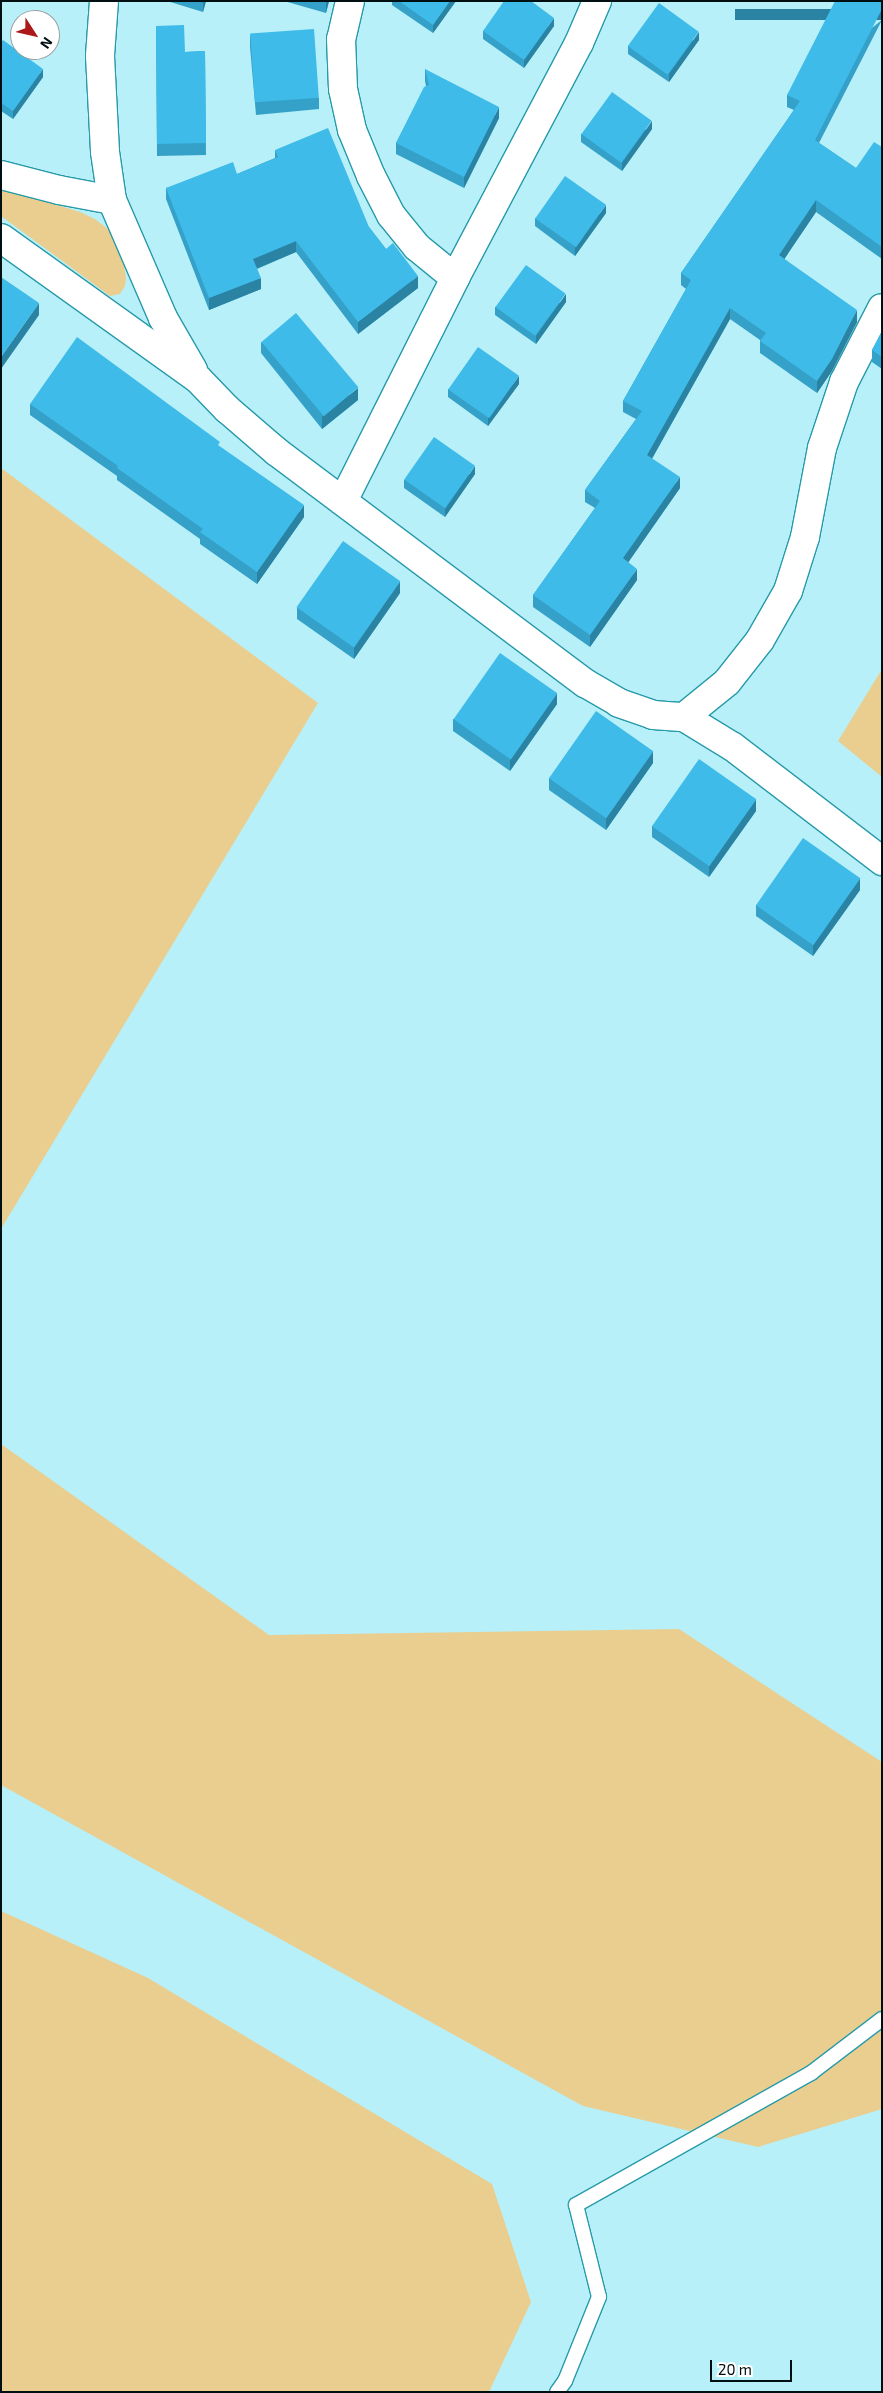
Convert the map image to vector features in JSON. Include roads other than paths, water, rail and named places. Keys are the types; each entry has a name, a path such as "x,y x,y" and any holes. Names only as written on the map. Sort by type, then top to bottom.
{"street":[{"path":"104,1 100,56 105,152 112,200 163,318 198,379"},
{"path":"350,1 341,39 342,89 352,130 371,176 391,215 417,247 455,278"},
{"path":"343,501 455,278 541,117 597,1"},
{"path":"1,175 59,190 112,200"},
{"path":"1,238 198,379 227,410 277,452 585,683 619,703 653,715 684,717 733,747 882,861"},
{"path":"684,717 728,682 760,640 788,591 805,537 824,440 844,382 882,308"}],"lane":[{"path":"557,2392 564,2381 599,2297 576,2205 810,2073 882,2019"}]}
